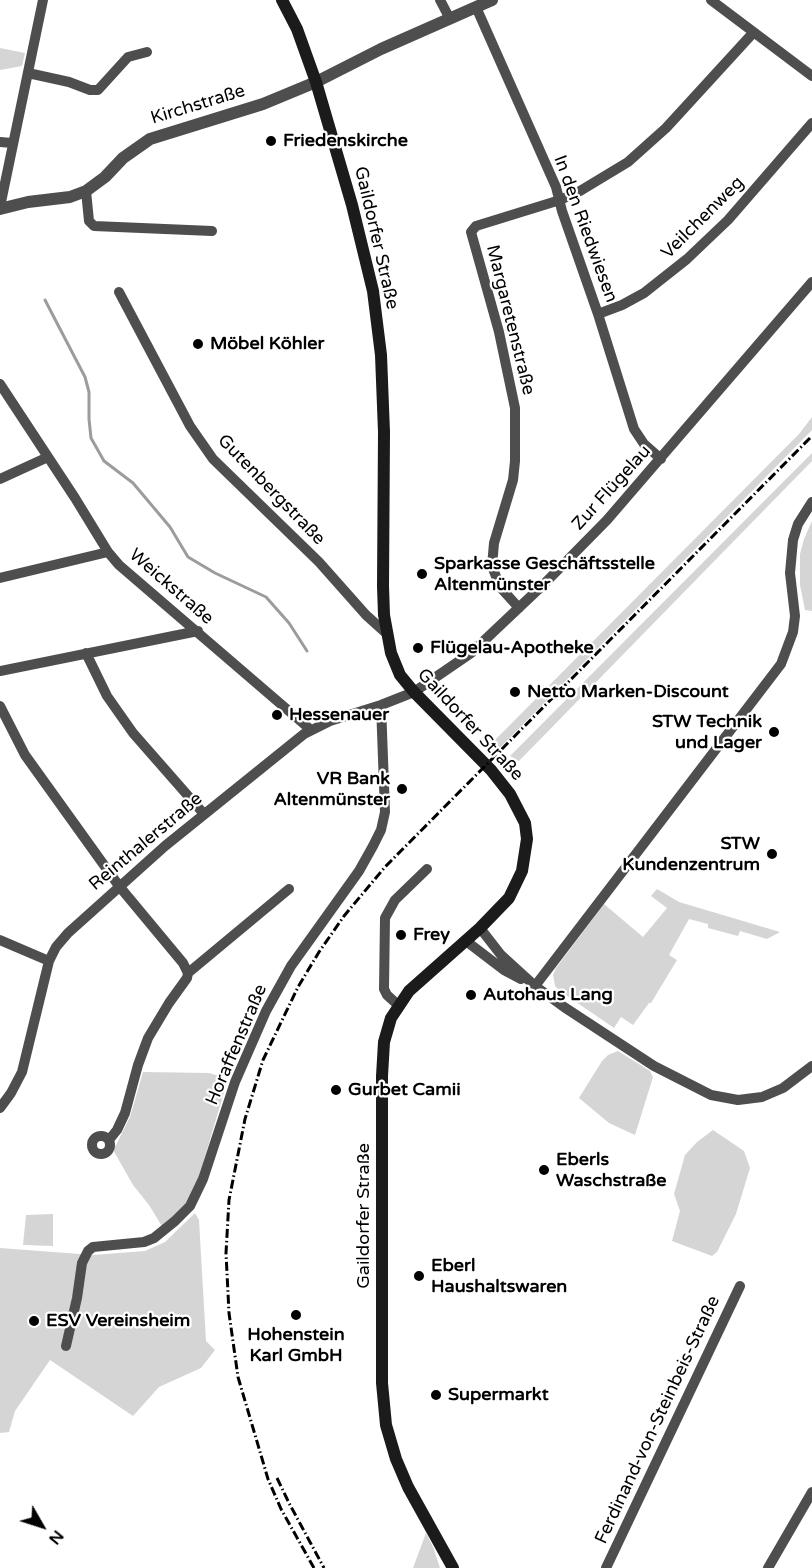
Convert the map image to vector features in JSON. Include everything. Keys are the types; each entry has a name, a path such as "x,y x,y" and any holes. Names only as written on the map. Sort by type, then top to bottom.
{"main road":[{"name":"Gaildorfer Straße","path":"282,0 297,29 316,82 352,205 373,291 382,387 383,586 386,633 391,653 400,675 414,692 491,770 510,794 525,823 527,839 517,886 502,906 480,928 422,978 398,1005 386,1030 382,1076 382,1383 390,1442 400,1471 453,1568"},
{"name":"Gaildorfer Straße","path":"415,1501 461,1568"}],"street":[{"path":"0,208 43,0"},
{"path":"440,0 450,18"},
{"name":"Kirchstraße","path":"0,208 70,197 86,191 105,177 123,158 150,139 263,104 316,82 381,49 492,0"},
{"path":"711,0 812,76"},
{"name":"In den Riedwiesen","path":"476,7 560,200 634,429 644,444 661,459"},
{"name":"Margaretenstraße","path":"519,608 500,587 492,566 494,543 513,480 515,408 499,332 471,236 476,226 560,200 608,175 645,148 753,33"},
{"path":"28,73 69,82 94,91 98,90 128,57 147,52"},
{"name":"Veilchenweg","path":"598,314 644,293 687,259 728,220 812,123"},
{"path":"0,142 12,143"},
{"path":"86,191 89,221 94,226 212,231"},
{"name":"Zur Flügelau","path":"414,692 471,653 578,550 661,459 812,282"},
{"name":"Gutenbergstraße","path":"119,292 190,426 213,459 319,562 366,615 386,633"},
{"name":"Weickstraße","path":"0,384 108,552 119,565 311,730"},
{"path":"0,479 48,457"},
{"path":"535,986 781,664 793,632 795,616 790,573 793,540 798,524 812,502"},
{"path":"0,578 108,552"},
{"path":"0,671 198,631"},
{"path":"86,653 108,696 133,734 204,814"},
{"name":"Reinthalerstraße","path":"0,1108 12,1093 22,1072 50,961 56,947 68,933 204,814 311,730 330,721 414,692"},
{"name":"Horaffenstraße","path":"66,1346 82,1263 88,1251 93,1247 135,1245 144,1242 175,1221 190,1206 203,1179 235,1082 266,1011 291,966 359,871 381,830 385,812 381,705"},
{"path":"0,706 25,755 119,886 183,963 188,973"},
{"path":"398,1005 387,995 383,982 385,918 395,900 427,868"},
{"path":"109,1140 125,1113 148,1038 188,973 289,889"},
{"path":"480,928 501,955 535,986 611,1039 660,1069 711,1095 725,1099 749,1100 772,1094 812,1066"},
{"path":"0,940 50,961"},
{"path":"466,941 504,970 535,986"},
{"name":"Ferdinand-von-Steinbeis-Straße","path":"606,1568 740,1286"},
{"path":"768,1568 812,1491"}],"shaded area":[{"path":"0,48 25,53 22,66 0,70"},
{"path":"812,417 812,430 494,754 488,747 799,434"},
{"path":"812,453 812,461 519,761 510,756"},
{"path":"812,521 812,611 805,610 800,585 800,554"},
{"path":"657,889 679,902 780,932 767,939 740,931 738,936 708,928 708,924 689,919 669,955 677,960 651,1003 633,1025 621,1017 614,1028 560,991 555,986 553,975 604,904 643,937 667,908 651,896"},
{"path":"618,1051 650,1071 653,1077 635,1135 609,1123 579,1098 602,1061 608,1055"},
{"path":"143,1072 209,1073 228,1079 195,1190 183,1210 163,1228 133,1185 112,1148 116,1145 130,1117"},
{"path":"713,1130 744,1151 750,1168 736,1214 717,1252 712,1256 672,1241 680,1211 674,1194 685,1155"},
{"path":"195,1213 199,1220 206,1341 215,1350 201,1368 159,1387 133,1416 50,1360 15,1411 9,1432 0,1433 0,1248 93,1255 145,1251 165,1242"},
{"path":"53,1214 53,1246 23,1245 26,1215"},
{"path":"426,1533 433,1547 440,1568 413,1568"}],"waterway":[{"path":"45,300 85,377 89,392 91,438 104,461 133,483 170,527 188,557 215,573 266,597 289,623 307,651"}],"railway":[{"path":"314,1568 281,1509 268,1479 238,1377 229,1313 226,1253 229,1200 245,1119 263,1060 298,987 319,952 344,916 385,867 812,436"},
{"path":"277,1478 324,1568"}],"place":[{"name":"Friedenskirche","path":"271,141"},
{"name":"Möbel Köhler","path":"198,344"},
{"name":"Sparkasse Geschäftsstelle Altenmünster","path":"422,574"},
{"name":"Flügelau-Apotheke","path":"418,648"},
{"name":"Netto Marken-Discount","path":"515,692"},
{"name":"Hessenauer","path":"277,715"},
{"name":"STW Technik und Lager","path":"774,732"},
{"name":"VR Bank Altenmünster","path":"402,789"},
{"name":"STW Kundenzentrum","path":"772,854"},
{"name":"Frey","path":"401,935"},
{"name":"Autohaus Lang","path":"471,995"},
{"name":"Gurbet Camii","path":"336,1090"},
{"name":"Eberls Waschstraße","path":"544,1170"},
{"name":"Eberl Haushaltswaren","path":"419,1276"},
{"name":"Hohenstein Karl GmbH","path":"296,1315"},
{"name":"ESV Vereinsheim","path":"34,1321"},
{"name":"Supermarkt","path":"436,1395"}]}
